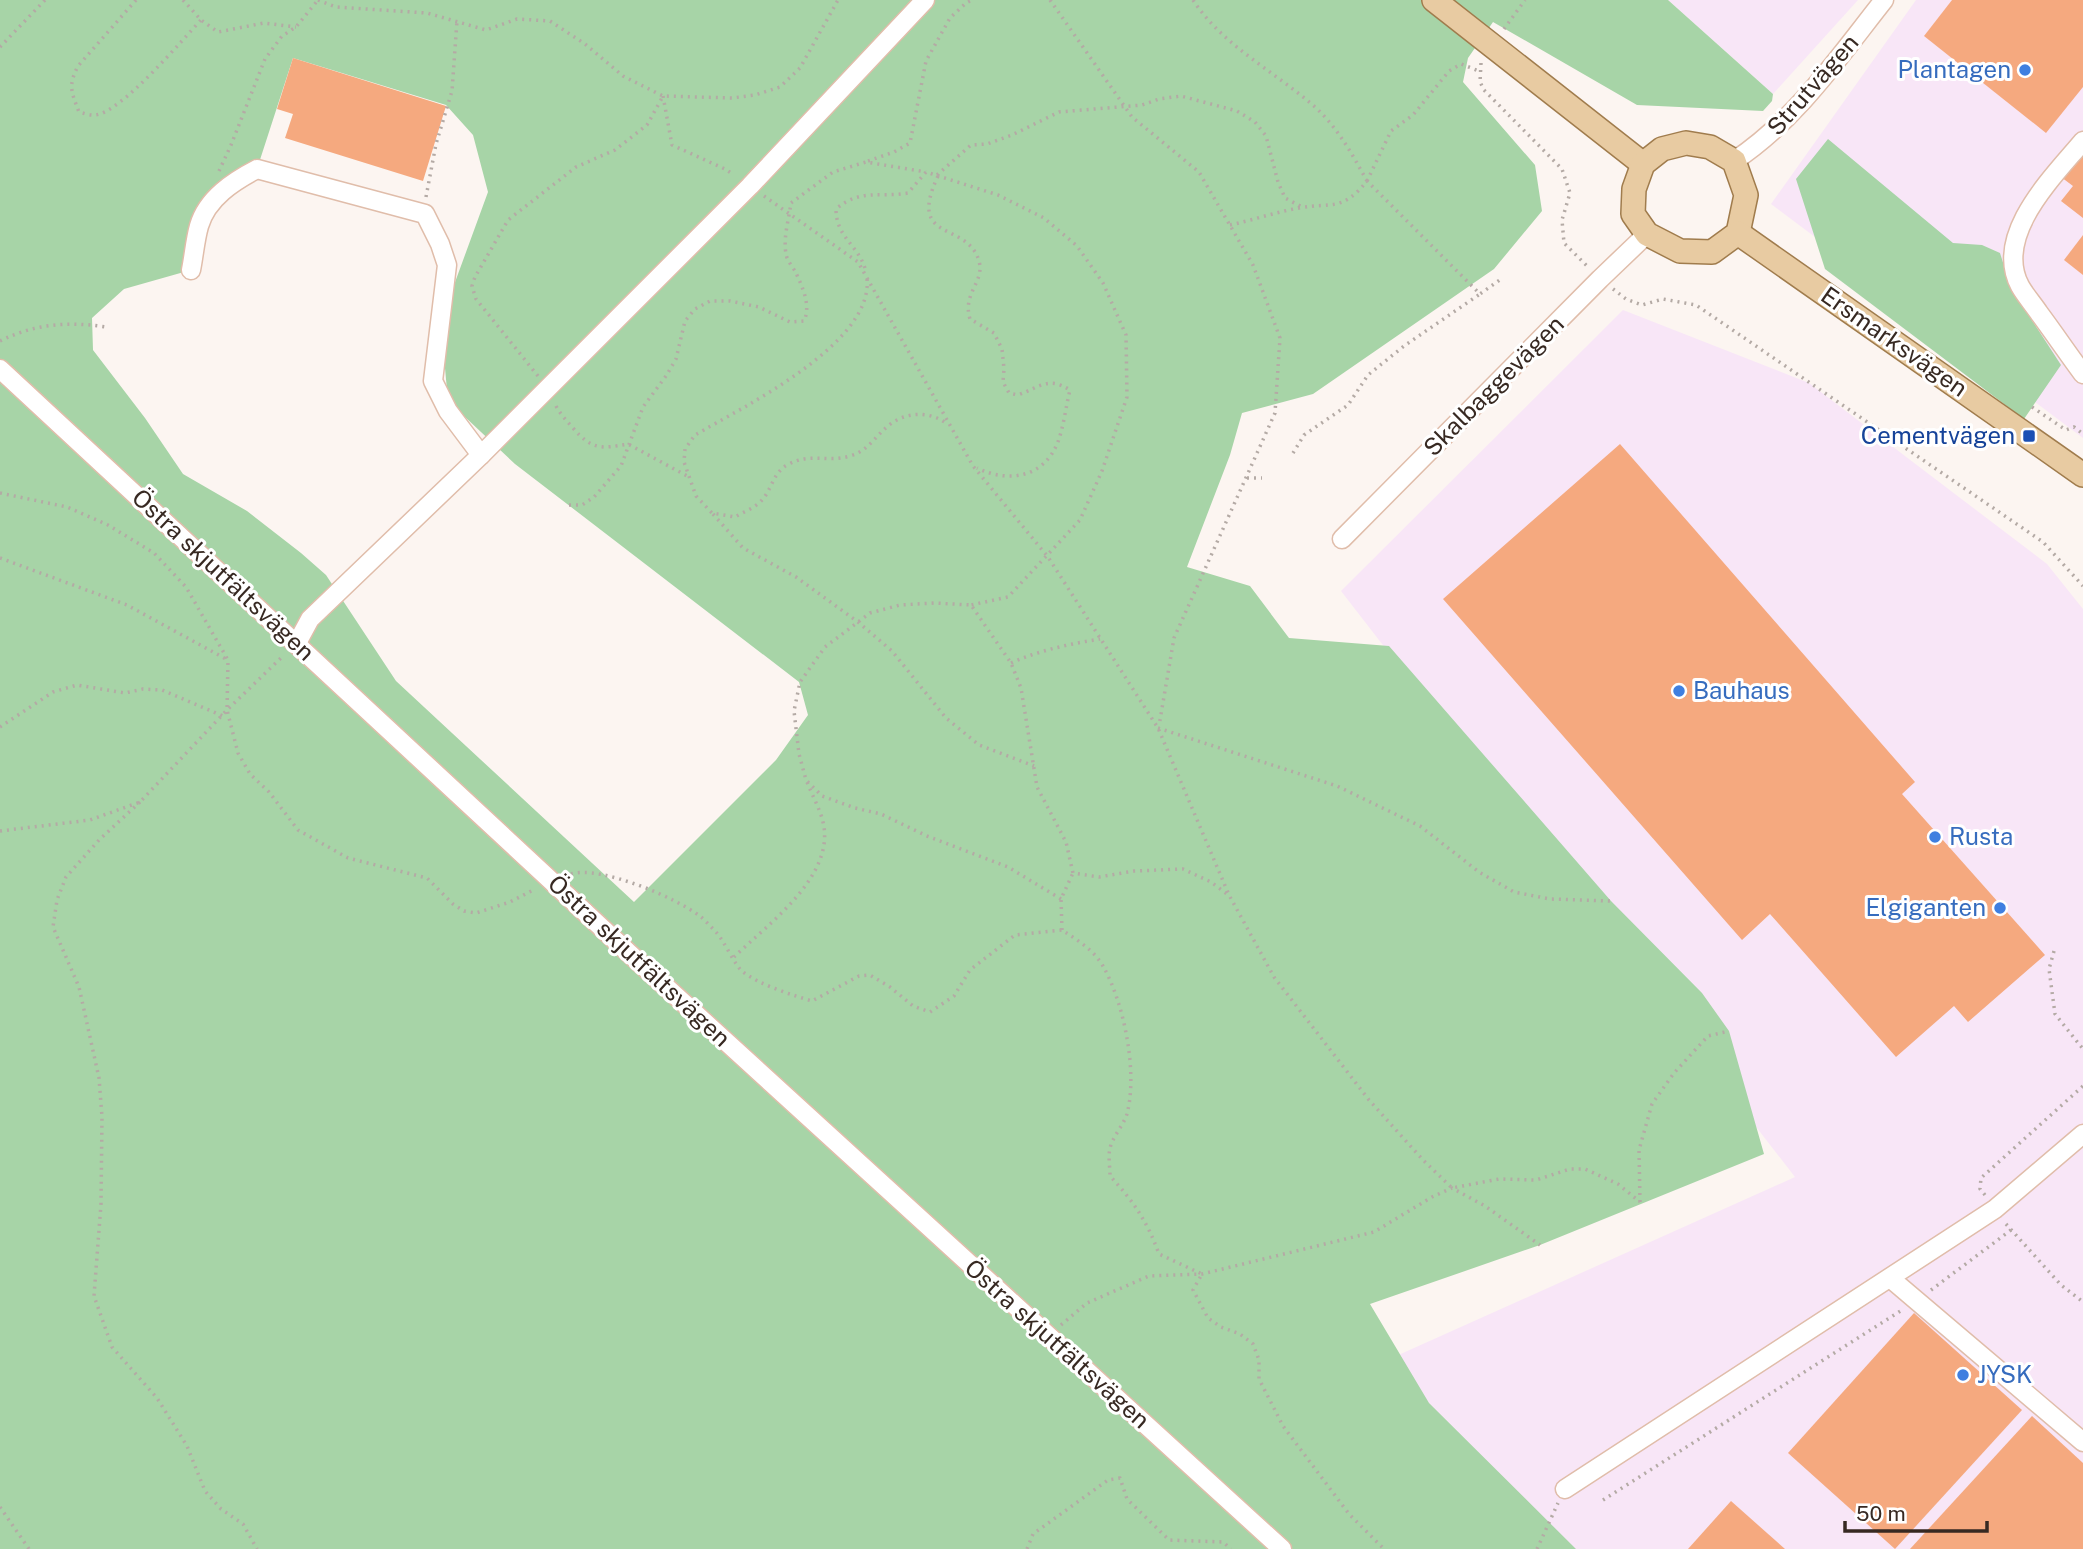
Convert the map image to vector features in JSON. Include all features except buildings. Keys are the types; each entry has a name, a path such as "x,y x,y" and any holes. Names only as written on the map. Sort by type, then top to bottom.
{"main road":[{"path":"1434,0 1643,164"},
{"path":"1686,143 1710,147 1734,161 1746,195 1738,233 1712,251 1680,251 1647,234 1633,214 1634,189 1643,164 1662,149 1686,143"},
{"name":"Ersmarksvägen","path":"1738,233 2083,475"}],"street":[{"path":"297,643 310,619 481,455 750,186 925,0"},
{"name":"Strutvägen","path":"1734,161 1763,142 1795,111 1884,0"},
{"path":"2083,141 2026,213 2018,232 2013,268 2020,286 2083,374"},
{"path":"191,270 200,223 211,206 235,180 257,169 425,214 447,265 433,381 448,411 481,455"},
{"name":"Skalbaggevägen","path":"1342,539 1647,234"},
{"name":"Östra skjutfältsvägen","path":"0,369 551,881 1282,1549"},
{"path":"1565,1489 1995,1209 2083,1134"},
{"path":"1891,1278 2083,1442"}],"path":[{"path":"0,47 45,0"},
{"path":"136,0 78,66 70,90 79,112 96,115 114,107 169,56 201,20"},
{"path":"183,0 201,20 218,32 264,23 296,27"},
{"path":"214,181 265,59 282,36 296,27 318,0 336,7 428,13 486,30 517,19 550,21 585,44 623,76 663,96 732,98 755,95 780,87 800,68 838,0"},
{"path":"569,505 582,505 594,497 621,466 643,407 676,359 685,321 695,309 710,301 730,301 759,307 790,322 804,321 809,311 807,302 786,256 791,203 833,172 894,152 910,143 926,61 950,18 965,3 972,0"},
{"path":"1050,0 1132,117 1199,172 1252,265 1280,338 1275,413 1174,638 1158,728"},
{"path":"1193,0 1225,38 1314,106 1335,127 1367,181 1480,294"},
{"path":"1502,32 1525,0"},
{"path":"425,214 428,181 436,144 452,91 457,21"},
{"path":"1481,61 1479,82 1562,170 1570,194 1562,220 1564,243 1600,279 1626,299 1642,305 1663,299 1696,305 2043,542 2083,586"},
{"path":"1230,225 1302,207 1340,204 1356,195 1367,181 1391,131 1413,115 1450,71 1461,64 1479,71"},
{"path":"663,96 672,145 724,169 858,262 973,466 1048,557 1158,728 1229,895 1274,977 1369,1100 1452,1188 1485,1206 1540,1245"},
{"path":"663,96 647,125 626,142 615,150 576,167 508,220 472,286 476,299 518,349 547,389 561,414 587,444 607,448 628,443 689,478"},
{"path":"973,466 994,477 1014,477 1034,471 1048,458 1059,441 1070,390 1059,383 1048,382 1018,395 1009,393 1003,382 1002,349 994,333 970,319 967,308 980,274 979,261 971,247 935,225 930,214 930,194 939,176 971,145 987,144 1012,135 1059,112 1142,105 1181,96 1237,111 1255,122 1266,136 1285,198 1302,207"},
{"path":"734,957 804,889 823,857 824,824 806,780 799,754 794,711 800,682 825,647 870,613 900,605 971,605 1008,597 1080,520 1102,471 1127,397 1126,335 1103,284 1077,246 1044,218 998,195 926,172 866,162"},
{"path":"926,172 908,193 860,195 836,209 836,222 840,231 862,260 867,276 868,289 862,310 833,345 796,375 695,435 685,449 684,462 696,496 743,548 796,577 858,622 892,651 946,718 979,745 1034,766"},
{"path":"1293,453 1304,435 1348,405 1368,375 1404,346 1501,279"},
{"path":"0,341 17,333 51,324 106,327"},
{"path":"2032,407 2066,430 2074,427 2083,433"},
{"path":"712,513 734,517 762,500 776,474 785,465 809,456 835,459 866,450 893,422 917,414 937,415 950,426"},
{"path":"1247,478 1262,478"},
{"path":"0,492 67,507 108,525 154,553 186,587 228,660 228,710 238,753 250,774 269,792 298,831 348,858 427,878 464,911 476,913 510,902 551,881 576,873 593,872 660,895 701,917 718,934 741,971 794,996 812,1001 859,976 870,975 890,986 912,1006 930,1012 954,996 971,970 1015,936 1062,930 1089,948 1103,966 1117,1001 1128,1041 1130,1077 1127,1114 1110,1149 1110,1176 1135,1203 1149,1226 1159,1254 1202,1274"},
{"path":"0,558 127,605 228,660"},
{"path":"971,605 1012,663 1021,688 1037,787 1066,842 1073,873 1061,899 1062,930"},
{"path":"1012,663 1041,652 1101,639"},
{"path":"257,1549 243,1524 221,1509 205,1491 187,1446 157,1398 113,1347 94,1296 101,1204 102,1117 99,1078 79,987 53,927 57,900 66,877 99,840 297,643"},
{"path":"0,727 53,692 77,685 125,693 143,689 162,690 223,716"},
{"path":"1158,728 1337,786 1420,826 1479,872 1514,892 1550,899 1611,901"},
{"path":"806,780 822,796 881,814 927,836 1008,867 1061,899"},
{"path":"0,831 90,820 140,802"},
{"path":"1073,873 1099,877 1134,871 1183,869 1211,882 1229,895"},
{"path":"2054,951 2049,969 2055,1014 2083,1049"},
{"path":"1048,1336 1087,1303 1149,1276 1202,1274 1374,1232 1452,1188 1499,1179 1536,1180 1570,1169 1585,1169 1618,1184 1640,1202 1639,1150 1652,1104 1674,1073 1708,1036 1729,1031"},
{"path":"1980,1189 1981,1178 2083,1086"},
{"path":"1603,1500 1917,1301 2011,1230 2061,1285 2083,1302"},
{"path":"1202,1274 1193,1290 1200,1306 1208,1318 1221,1327 1240,1334 1252,1344 1259,1360 1259,1378 1283,1426 1349,1514 1384,1549"},
{"path":"1027,1549 1033,1534 1108,1480 1120,1478 1127,1499 1169,1540 1223,1542 1231,1549"},
{"path":"1537,1549 1565,1489"},
{"path":"0,1507 29,1549"}],"shaded area":[{"path":"1668,0 1858,0 1773,94"},
{"path":"1916,0 2083,0 2083,438 1771,204"},
{"path":"1623,310 1809,383 2047,564 2083,609 2083,1549 1476,1549 1336,1383 1795,1177 1341,591"}],"green space":[{"path":"0,0 1668,0 1773,94 1772,101 1763,111 1637,105 1493,22 1468,58 1463,82 1535,165 1542,211 1494,269 1313,394 1242,413 1230,455 1187,567 1250,586 1289,638 1389,646 1611,901 1702,993 1729,1031 1764,1154 1540,1245 1370,1304 1429,1403 1576,1549 0,1549","holes":["293,58 446,105 473,135 488,192 454,285 444,357 448,401 515,464 799,682 808,715 776,760 634,902 396,681 326,575 247,511 183,474 145,418 93,350 92,318 124,289 191,270 216,197 257,169"]},
{"path":"1828,139 1953,243 1982,245 2000,253 2011,288 2061,365 2024,419 1825,269 1796,179"}],"place":[{"name":"Plantagen","path":"2025,70"},
{"name":"Cementvägen","path":"2029,436"},
{"name":"Bauhaus","path":"1679,691"},
{"name":"Rusta","path":"1935,837"},
{"name":"Elgiganten","path":"2000,908"},
{"name":"JYSK","path":"1963,1375"}]}
